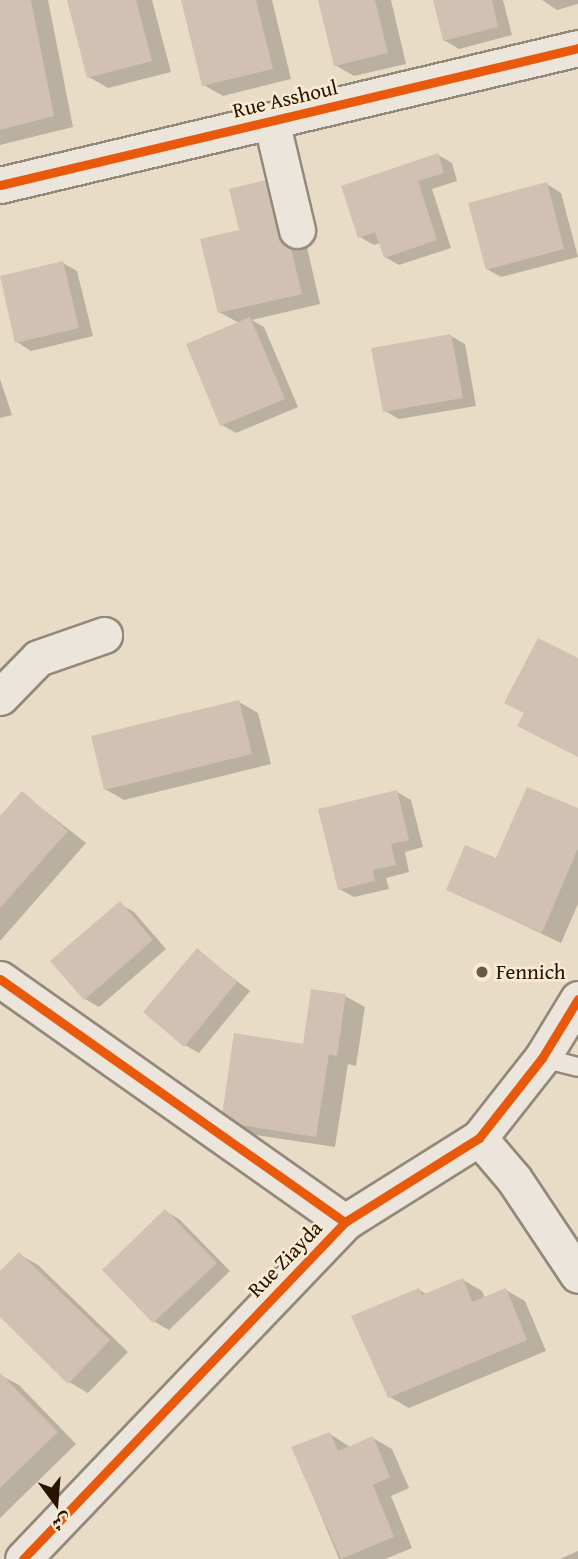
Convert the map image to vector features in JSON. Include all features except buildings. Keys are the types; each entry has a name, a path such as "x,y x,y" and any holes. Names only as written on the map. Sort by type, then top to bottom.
{"street":[{"name":"Rue Asshoul","path":"0,185 578,48"},
{"path":"271,120 297,230"},
{"path":"0,697 38,658 104,635"},
{"path":"0,979 345,1222"},
{"name":"Rue Ziayda","path":"23,1559 345,1222 479,1138 542,1058 578,999"},
{"path":"479,1138 514,1179 578,1275"}],"lane":[{"path":"542,1058 578,1067"}],"cycle path":[{"path":"0,185 578,48"},
{"path":"0,979 345,1222"},
{"path":"23,1559 345,1222 479,1138 542,1058 578,999"}],"place":[{"name":"Fennich","path":"482,972"}]}
